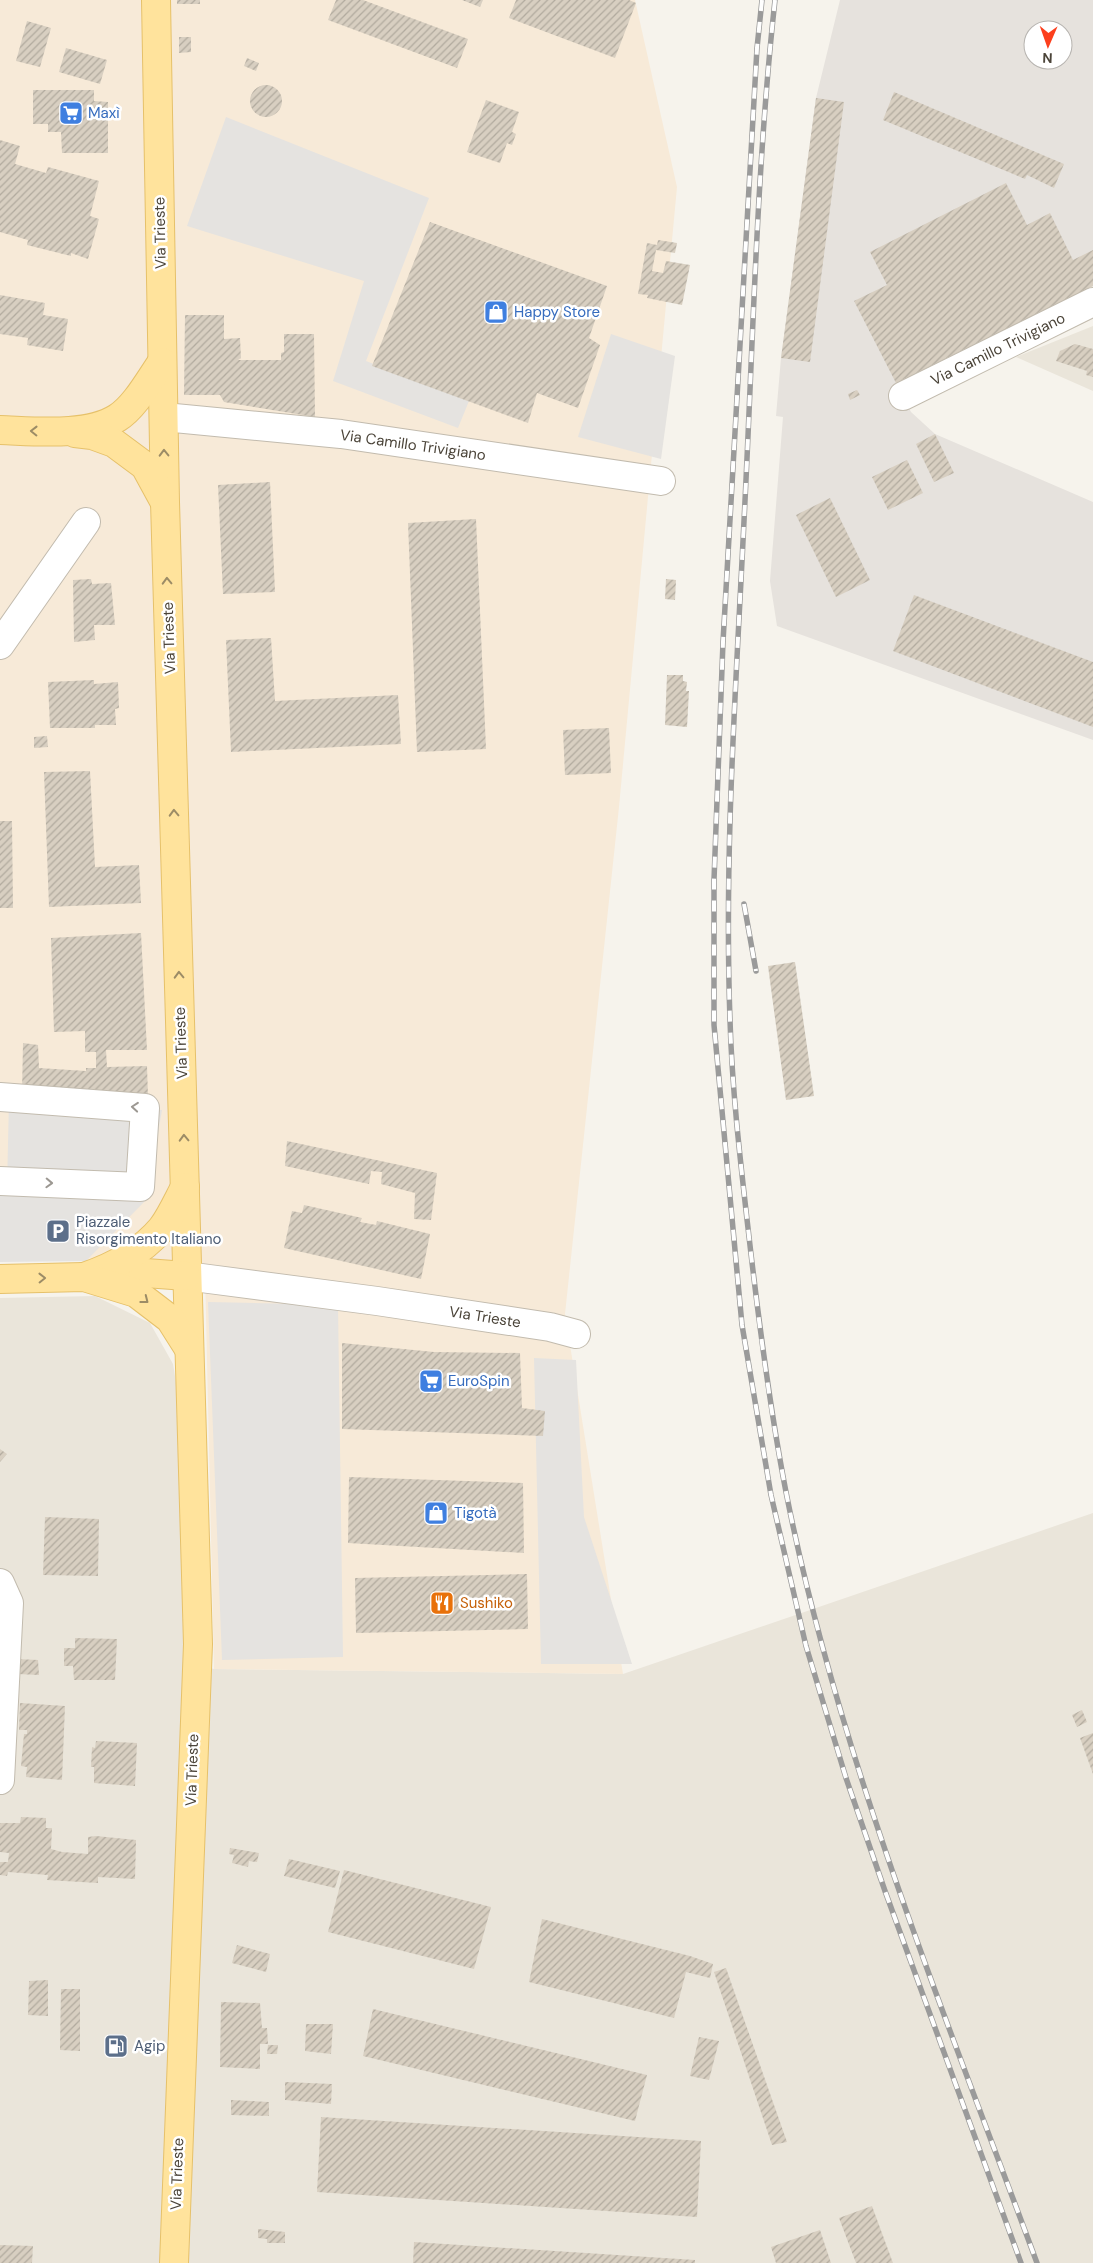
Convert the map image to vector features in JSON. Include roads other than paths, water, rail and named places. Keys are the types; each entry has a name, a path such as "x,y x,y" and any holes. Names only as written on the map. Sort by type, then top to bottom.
{"main road":[{"name":"Via Trieste","path":"156,0 165,502 198,1644 174,2263"},
{"path":"117,418 139,396 162,362"},
{"path":"68,432 117,418 164,417"},
{"path":"0,430 68,432 92,435 114,443 145,466 165,502"},
{"path":"94,1274 137,1251 162,1227 186,1186"},
{"path":"94,1274 136,1293 170,1319 190,1349"},
{"path":"0,1279 94,1274 186,1276"}],"street":[{"name":"Via Camillo Trivigiano","path":"902,396 1093,302"},
{"name":"Via Camillo Trivigiano","path":"164,417 341,434 661,481"},
{"path":"0,645 86,522"},
{"path":"0,1097 145,1108 140,1187 0,1181"},
{"name":"Via Trieste","path":"186,1276 386,1302 550,1327 576,1334"},
{"path":"0,1583 9,1603 0,1780"}],"railway":[{"path":"762,0 757,48 723,642 714,880 714,1025 742,1325 771,1495 806,1646 846,1778 885,1891 1021,2263"},
{"path":"775,0 763,130 730,832 730,1020 739,1150 769,1393 786,1492 808,1591 834,1688 896,1882 1037,2263"},
{"path":"744,904 756,971"}],"place":[{"name":"Maxì","path":"71,113"},
{"name":"Happy Store","path":"496,312"},
{"name":"Piazzale Risorgimento Italiano","path":"58,1231"},
{"name":"EuroSpin","path":"431,1381"},
{"name":"Tigotà","path":"436,1513"},
{"name":"Sushiko","path":"442,1603"},
{"name":"Agip","path":"116,2046"}]}
